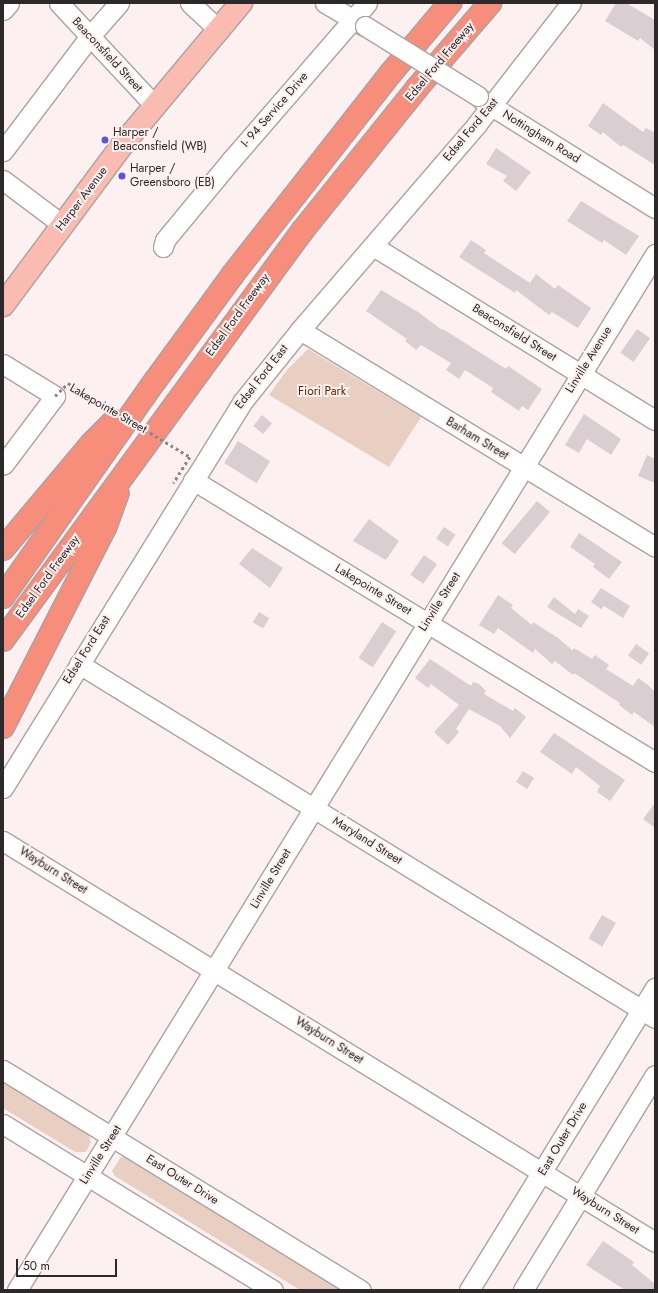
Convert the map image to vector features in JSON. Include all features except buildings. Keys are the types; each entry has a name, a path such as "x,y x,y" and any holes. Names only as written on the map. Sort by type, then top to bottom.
{"highway":[{"name":"Edsel Ford Freeway","path":"3,597 155,381 234,273 391,73 450,3"},
{"name":"Edsel Ford Freeway","path":"3,640 127,468 303,230 417,88 490,3"},
{"path":"3,548 92,443 155,381"},
{"path":"3,727 105,528 127,468"}],"main road":[{"name":"Harper Avenue","path":"3,305 155,106 241,3"}],"street":[{"path":"3,10 9,3"},
{"name":"Beaconsfield Street","path":"59,3 155,106"},
{"path":"3,151 90,36 119,3"},
{"path":"190,3 219,30"},
{"name":"Nottingham Road","path":"325,3 655,208"},
{"name":"I- 94 Service Drive","path":"162,247 183,218 359,23 367,3"},
{"name":"Edsel Ford East","path":"3,788 243,401 300,330 373,246 484,101 571,3"},
{"path":"3,180 63,225"},
{"name":"Beaconsfield Street","path":"373,246 655,420"},
{"name":"Linville Avenue","path":"523,467 655,254"},
{"name":"Barham Street","path":"300,330 655,547"},
{"name":"Lakepointe Street","path":"3,364 55,396"},
{"path":"3,465 55,396"},
{"name":"Linville Street","path":"17,1290 215,971 523,467"},
{"name":"Lakepointe Street","path":"193,480 655,762"},
{"name":"Maryland Street","path":"79,664 648,1014"},
{"name":"Wayburn Street","path":"3,841 655,1242"},
{"name":"East Outer Drive","path":"469,1290 542,1172 648,1014 655,988"},
{"name":"East Outer Drive","path":"3,1070 360,1290"},
{"path":"523,1290 655,1075"},
{"path":"3,1124 273,1290"}],"path":[{"name":"Lakepointe Street","path":"55,396 68,383 190,457 174,483"}],"green space":[{"name":"Fiori Park","path":"308,349 421,417 389,467 269,395 287,370"},
{"path":"3,1082 88,1133 91,1142 86,1152 75,1152 3,1108"},
{"path":"121,1157 128,1158 343,1290 300,1290 115,1176 112,1171"}],"place":[{"name":"Harper / Beaconsfield (WB)","path":"105,140"},
{"name":"Harper / Greensboro (EB)","path":"122,176"}]}
